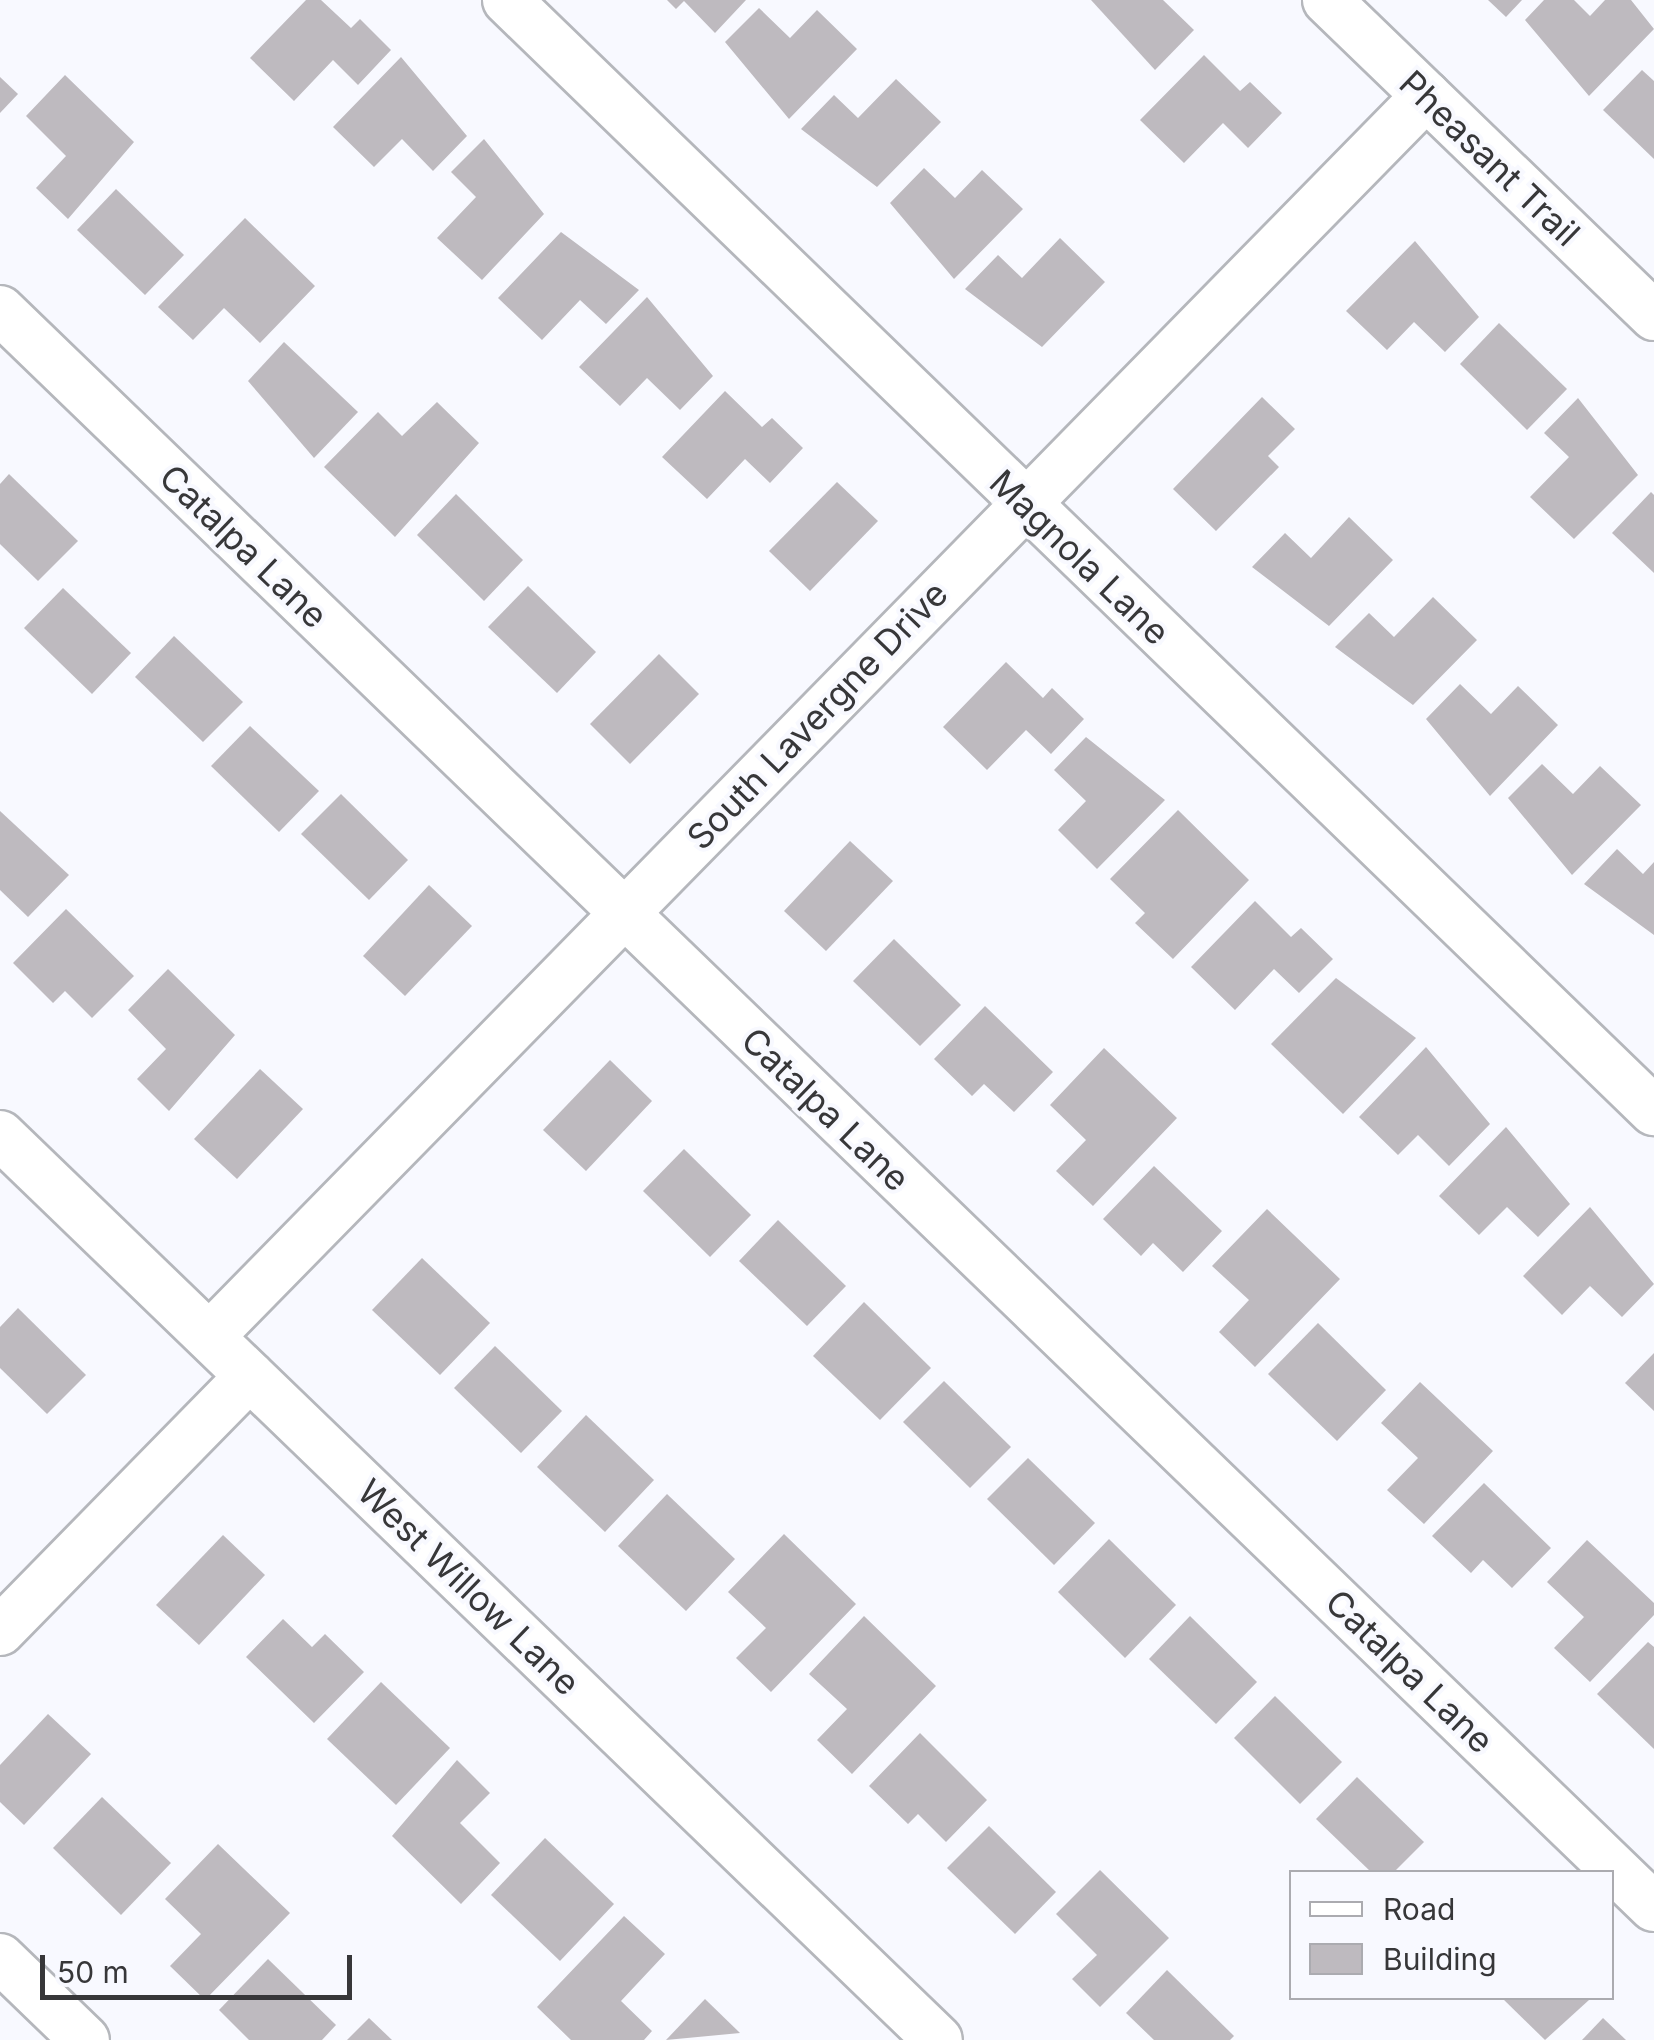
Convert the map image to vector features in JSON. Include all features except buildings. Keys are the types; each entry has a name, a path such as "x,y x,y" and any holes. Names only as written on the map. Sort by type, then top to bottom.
{"street":[{"name":"Magnola Lane","path":"508,0 1654,1111"},
{"name":"Pheasant Trail","path":"1327,0 1654,316"},
{"name":"South Lavergne Drive","path":"210,1336 1426,96"},
{"name":"Catalpa Lane","path":"0,310 1654,1907"},
{"name":"West Willow Lane","path":"0,1135 938,2040"},
{"path":"0,1631 250,1376"},
{"path":"0,1958 84,2040"}]}
